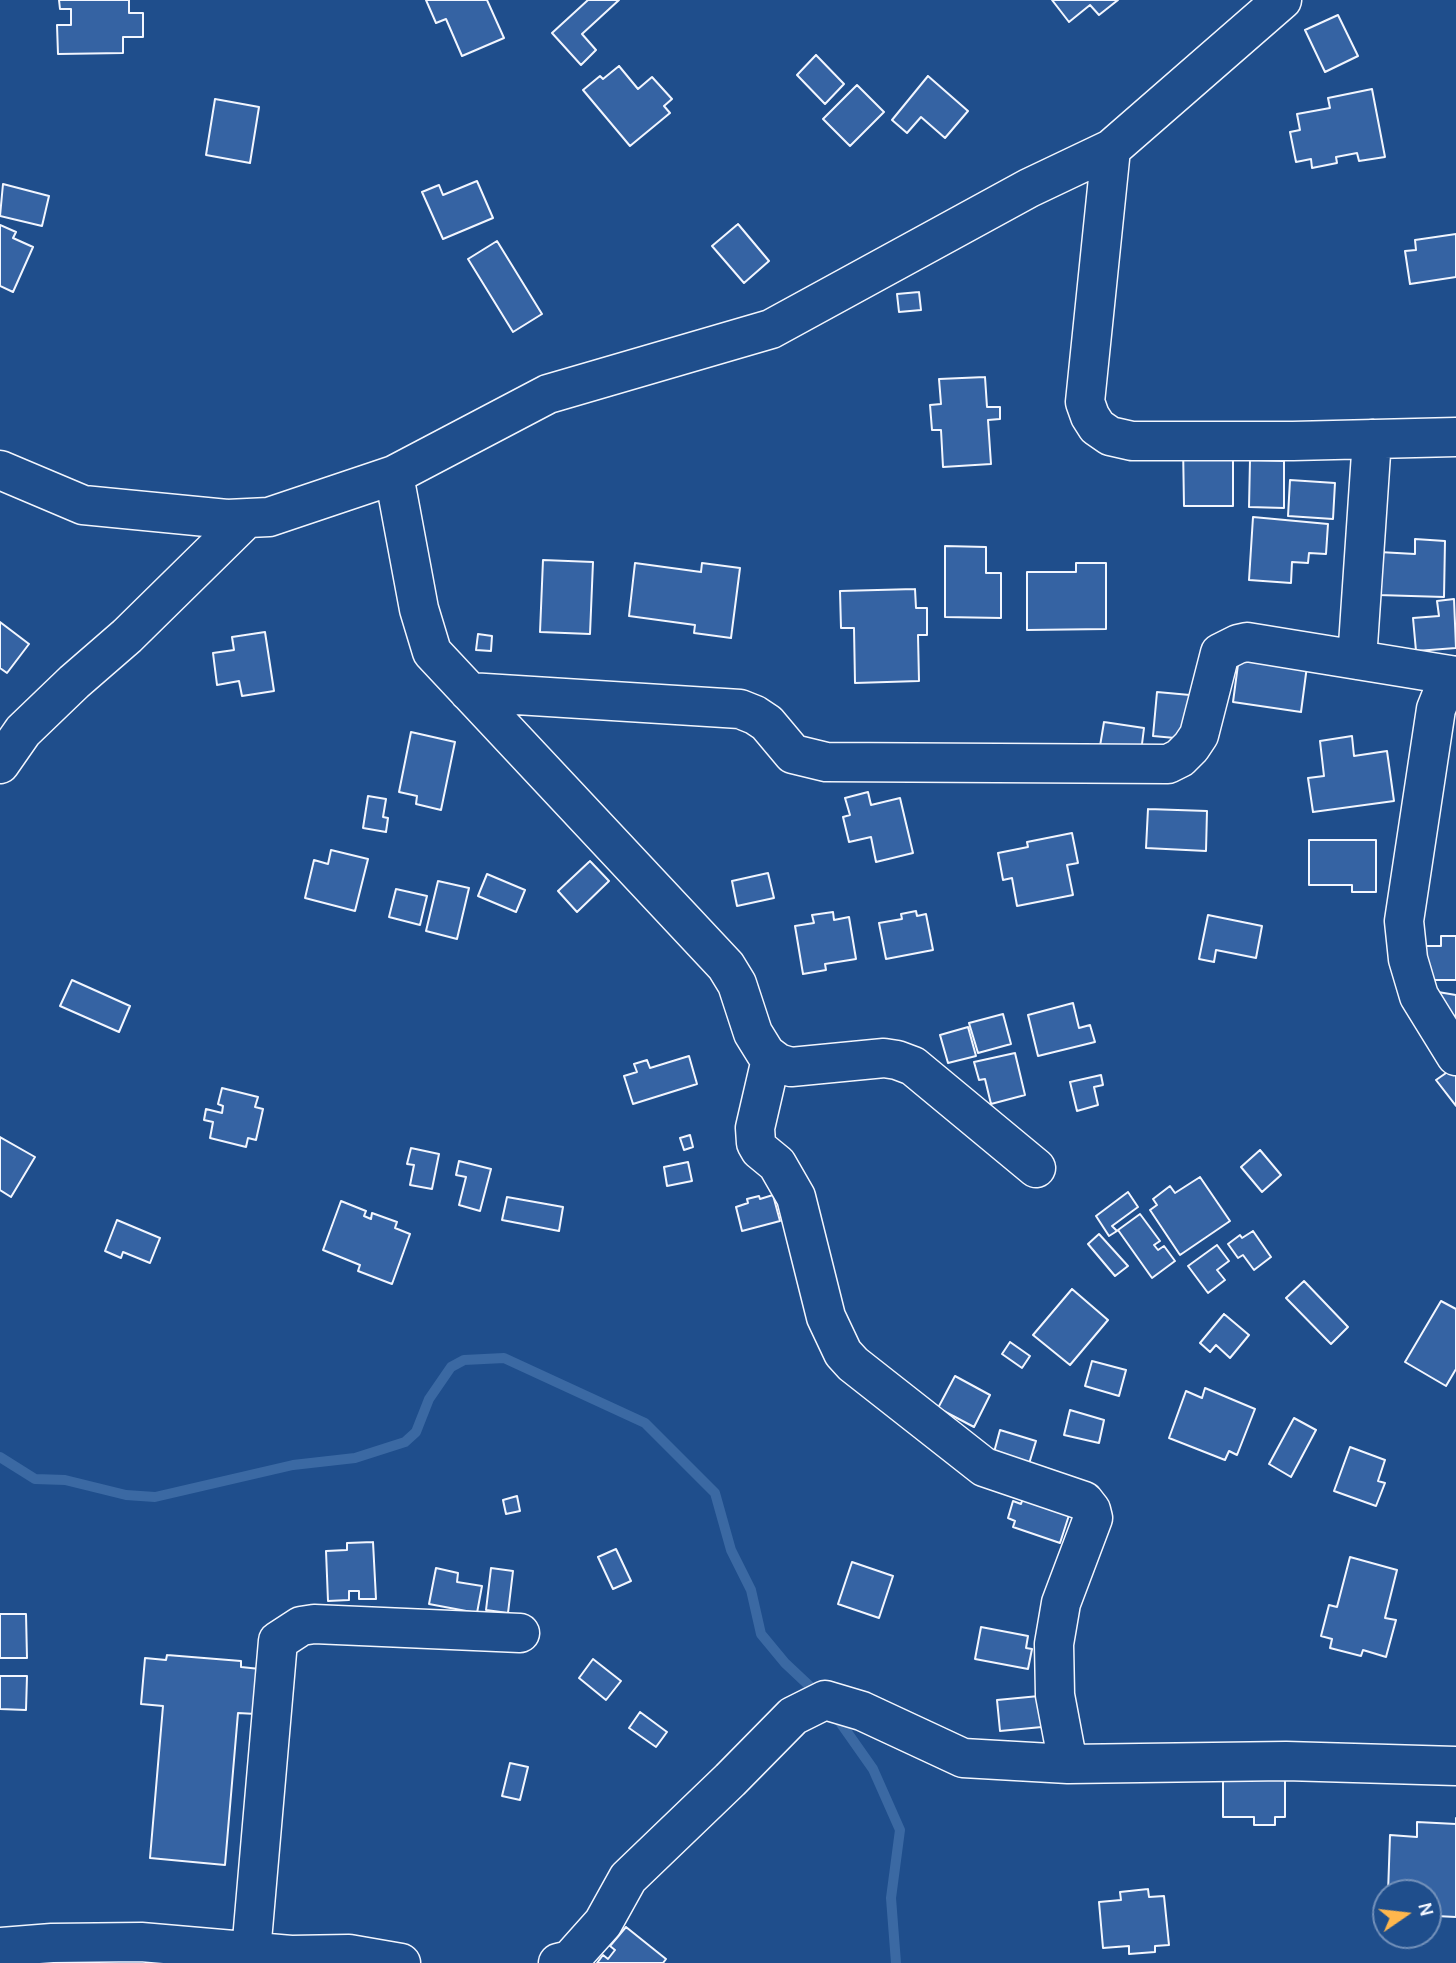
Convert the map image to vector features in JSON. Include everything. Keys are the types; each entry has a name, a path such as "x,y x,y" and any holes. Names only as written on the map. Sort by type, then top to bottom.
{"street":[{"path":"0,470 83,505 246,519 269,517 394,475 548,394 771,329 1029,188 1111,149 1282,0"},
{"path":"1111,149 1085,402 1097,427 1110,436 1132,441 1456,437"},
{"path":"1357,660 1372,439"},
{"path":"394,475 424,631 432,652 726,966 737,984 753,1034 771,1059 791,1067 884,1058 913,1066 1036,1168"},
{"path":"0,764 23,731 127,636 246,519"},
{"path":"469,692 740,709 767,723 793,754 825,762 1168,764 1180,758 1199,735 1220,653 1229,647 1247,642 1456,676 1441,694 1436,709 1404,922 1408,959 1419,996 1456,1056"},
{"path":"771,1059 755,1128 756,1143 760,1150 777,1164 796,1197 826,1317 843,1353 853,1364 984,1467 1084,1501 1091,1510 1093,1518 1056,1623 1055,1695 1068,1764"},
{"path":"251,1952 278,1642 301,1626 314,1624 520,1633"},
{"path":"558,1963 570,1960 603,1923 628,1878 793,1716 825,1700 862,1711 963,1758 1068,1764 1286,1761 1456,1766"},
{"path":"0,1947 52,1943 141,1942 251,1952 290,1959 349,1954 401,1963"}],"building":[{"path":"59,0 129,0 129,13 143,13 143,37 123,37 123,53 58,54 57,25 71,25 71,9 60,9"},
{"path":"426,0 487,0 504,38 462,56 446,19 436,23"},
{"path":"588,0 619,0 582,34 596,50 581,65 552,33"},
{"path":"1052,0 1118,0 1099,15 1090,5 1069,22"},
{"path":"1338,15 1358,56 1325,72 1305,30"},
{"path":"816,55 844,84 825,104 797,75"},
{"path":"619,66 638,89 652,77 672,99 664,106 670,113 630,146 583,90 600,76 603,79"},
{"path":"928,76 968,111 945,138 921,117 907,133 892,120"},
{"path":"857,85 884,112 850,146 823,119"},
{"path":"1372,89 1385,157 1359,161 1357,153 1336,157 1337,163 1312,168 1311,159 1296,162 1290,132 1300,130 1297,114 1330,108 1328,98"},
{"path":"215,99 259,107 250,163 206,155"},
{"path":"477,181 493,218 443,239 422,192 439,185 443,195"},
{"path":"3,184 49,196 42,226 0,216"},
{"path":"738,224 769,261 744,283 712,246"},
{"path":"0,225 16,232 13,238 33,247 13,292 0,286"},
{"path":"1456,234 1456,277 1410,284 1405,251 1416,250 1415,240"},
{"path":"497,241 542,314 513,332 468,259"},
{"path":"919,292 921,310 899,312 897,294"},
{"path":"985,377 987,407 1000,407 1000,419 988,420 991,464 943,467 941,430 932,430 930,405 941,404 939,379"},
{"path":"1183,445 1233,445 1233,506 1184,506"},
{"path":"1250,460 1284,461 1284,508 1249,507"},
{"path":"1290,480 1335,483 1333,519 1288,516"},
{"path":"1253,517 1328,524 1326,554 1309,553 1308,563 1292,562 1291,583 1249,580"},
{"path":"1415,539 1445,541 1444,597 1378,595 1379,552 1415,554"},
{"path":"945,546 986,547 986,573 1001,573 1001,618 945,617"},
{"path":"543,560 593,562 590,634 540,632"},
{"path":"635,563 701,572 702,563 740,568 731,638 694,633 695,625 629,616"},
{"path":"1076,563 1106,563 1106,629 1027,630 1027,572 1076,572"},
{"path":"915,589 916,608 927,608 927,635 918,635 919,681 855,683 854,628 841,628 840,591"},
{"path":"1454,599 1456,648 1416,651 1413,618 1439,616 1437,601"},
{"path":"0,622 29,644 7,673 0,668"},
{"path":"265,632 274,691 242,696 239,681 217,685 213,653 234,650 232,637"},
{"path":"478,634 492,636 491,651 476,650"},
{"path":"1239,657 1307,666 1301,712 1233,702"},
{"path":"1157,692 1190,695 1186,739 1153,736"},
{"path":"1104,722 1144,728 1141,752 1100,746"},
{"path":"411,732 455,742 441,810 416,804 417,796 399,792"},
{"path":"1352,736 1354,756 1387,751 1394,801 1313,812 1308,778 1324,776 1320,741"},
{"path":"868,792 871,805 900,798 913,853 876,862 871,837 849,842 843,817 850,815 845,798"},
{"path":"368,796 386,799 383,817 388,818 386,832 363,828"},
{"path":"1148,809 1207,811 1206,851 1146,848"},
{"path":"1072,833 1078,863 1067,865 1073,895 1017,906 1012,878 1003,880 998,853 1028,847 1027,842"},
{"path":"1309,840 1376,840 1376,892 1352,892 1352,885 1309,885"},
{"path":"331,850 368,859 355,911 305,898 314,860 328,864"},
{"path":"590,861 609,881 577,912 558,891"},
{"path":"768,873 774,898 737,906 732,881"},
{"path":"487,874 525,890 516,912 478,896"},
{"path":"438,881 469,888 457,939 426,931"},
{"path":"396,889 427,896 420,925 389,917"},
{"path":"916,911 917,916 926,914 933,950 886,959 879,923 902,919 901,914"},
{"path":"833,912 834,920 849,917 856,959 825,964 826,970 803,974 795,926 814,923 812,915"},
{"path":"1208,915 1262,926 1256,958 1216,950 1214,962 1199,959"},
{"path":"1441,936 1456,936 1456,980 1426,980 1426,946 1441,946"},
{"path":"72,980 130,1006 119,1032 60,1006"},
{"path":"1438,992 1456,995 1456,1016 1435,1013"},
{"path":"1073,1003 1079,1028 1090,1025 1095,1042 1038,1056 1028,1015"},
{"path":"1003,1014 1011,1044 978,1053 969,1023"},
{"path":"968,1027 976,1056 948,1063 940,1035"},
{"path":"1015,1053 1025,1095 991,1104 985,1079 979,1080 974,1062"},
{"path":"689,1056 697,1084 633,1104 624,1076 637,1072 634,1064 647,1060 650,1068"},
{"path":"1456,1066 1456,1106 1436,1080"},
{"path":"1101,1075 1103,1085 1094,1087 1098,1105 1077,1111 1070,1082"},
{"path":"222,1088 258,1097 255,1107 263,1109 256,1140 248,1138 246,1147 210,1138 213,1122 204,1120 206,1109 222,1113 223,1106 218,1104"},
{"path":"690,1135 693,1147 684,1150 680,1138"},
{"path":"0,1137 35,1157 11,1197 0,1190"},
{"path":"411,1148 439,1154 432,1189 410,1185 414,1165 407,1164"},
{"path":"1260,1150 1281,1175 1262,1192 1241,1167"},
{"path":"459,1161 491,1169 480,1211 459,1205 466,1177 456,1175"},
{"path":"688,1162 692,1181 667,1186 664,1167"},
{"path":"1200,1177 1230,1221 1180,1255 1150,1210 1157,1205 1153,1199 1170,1186 1175,1193"},
{"path":"1128,1192 1138,1207 1112,1226 1117,1231 1109,1236 1096,1216"},
{"path":"773,1195 780,1221 742,1231 736,1207 748,1203 747,1199"},
{"path":"507,1197 563,1207 559,1231 502,1220"},
{"path":"341,1201 366,1211 364,1216 371,1219 372,1213 397,1222 395,1228 410,1234 392,1284 358,1271 360,1265 323,1250"},
{"path":"1140,1214 1160,1241 1154,1245 1158,1250 1164,1246 1175,1261 1152,1278 1118,1230"},
{"path":"117,1220 160,1238 150,1263 123,1252 121,1258 105,1251"},
{"path":"1253,1231 1271,1257 1254,1270 1243,1255 1238,1258 1228,1244 1240,1235 1242,1238"},
{"path":"1099,1234 1128,1266 1115,1276 1088,1244"},
{"path":"1217,1245 1229,1261 1217,1270 1225,1280 1208,1293 1188,1266"},
{"path":"1304,1281 1348,1327 1331,1344 1286,1298"},
{"path":"1072,1289 1108,1320 1070,1365 1033,1335"},
{"path":"1441,1301 1456,1309 1456,1369 1446,1386 1405,1362"},
{"path":"1224,1314 1249,1335 1230,1358 1216,1345 1210,1352 1200,1343"},
{"path":"1010,1342 1030,1356 1022,1368 1002,1354"},
{"path":"1092,1361 1126,1370 1119,1396 1085,1386"},
{"path":"955,1376 990,1395 974,1427 938,1408"},
{"path":"1205,1388 1255,1409 1237,1455 1229,1451 1225,1460 1169,1438 1186,1391 1202,1398"},
{"path":"1070,1410 1104,1420 1099,1443 1064,1435"},
{"path":"1294,1418 1316,1430 1291,1477 1269,1464"},
{"path":"1000,1430 1036,1441 1028,1467 993,1456"},
{"path":"1350,1447 1385,1460 1378,1481 1385,1483 1376,1506 1334,1491"},
{"path":"1026,1490 1072,1506 1060,1543 1013,1527 1015,1521 1008,1518 1013,1501 1021,1504"},
{"path":"517,1496 520,1511 506,1514 503,1500"},
{"path":"373,1542 376,1599 359,1599 359,1591 349,1591 349,1600 328,1601 326,1551 347,1550 347,1543"},
{"path":"616,1549 631,1581 613,1589 598,1557"},
{"path":"1350,1557 1397,1570 1385,1618 1396,1620 1386,1657 1363,1650 1361,1656 1330,1648 1332,1639 1321,1636 1329,1605 1337,1607"},
{"path":"852,1562 893,1576 879,1618 838,1604"},
{"path":"436,1568 458,1573 457,1582 482,1586 477,1613 429,1604"},
{"path":"491,1568 513,1571 508,1613 486,1610"},
{"path":"0,1614 26,1614 27,1658 0,1658"},
{"path":"981,1627 1028,1636 1026,1648 1032,1649 1028,1669 975,1659"},
{"path":"167,1655 241,1661 241,1667 260,1669 256,1714 238,1713 225,1865 150,1858 163,1706 141,1704 145,1658 166,1660"},
{"path":"593,1659 621,1681 606,1700 579,1678"},
{"path":"0,1676 27,1676 26,1710 0,1709"},
{"path":"1039,1696 1042,1727 1000,1731 997,1700"},
{"path":"640,1712 667,1732 656,1747 629,1728"},
{"path":"510,1763 528,1767 520,1800 502,1796"},
{"path":"1223,1776 1285,1776 1285,1817 1275,1817 1275,1825 1254,1825 1254,1817 1223,1817"},
{"path":"1417,1822 1456,1824 1456,1917 1442,1916 1442,1879 1388,1879 1390,1835 1417,1837"},
{"path":"1148,1889 1149,1897 1164,1896 1169,1945 1155,1946 1155,1952 1129,1954 1129,1946 1103,1948 1099,1902 1121,1900 1120,1892"},
{"path":"626,1927 666,1959 663,1963 597,1963 603,1955 608,1959 615,1950 610,1946"}],"waterway":[{"path":"0,1457 35,1479 65,1480 126,1495 155,1497 293,1465 355,1458 405,1442 416,1432 429,1399 451,1367 464,1360 504,1358 645,1423 715,1493 731,1550 751,1590 761,1634 785,1663 818,1694"},
{"path":"835,1715 873,1769 900,1830 891,1898 896,1963"}]}
